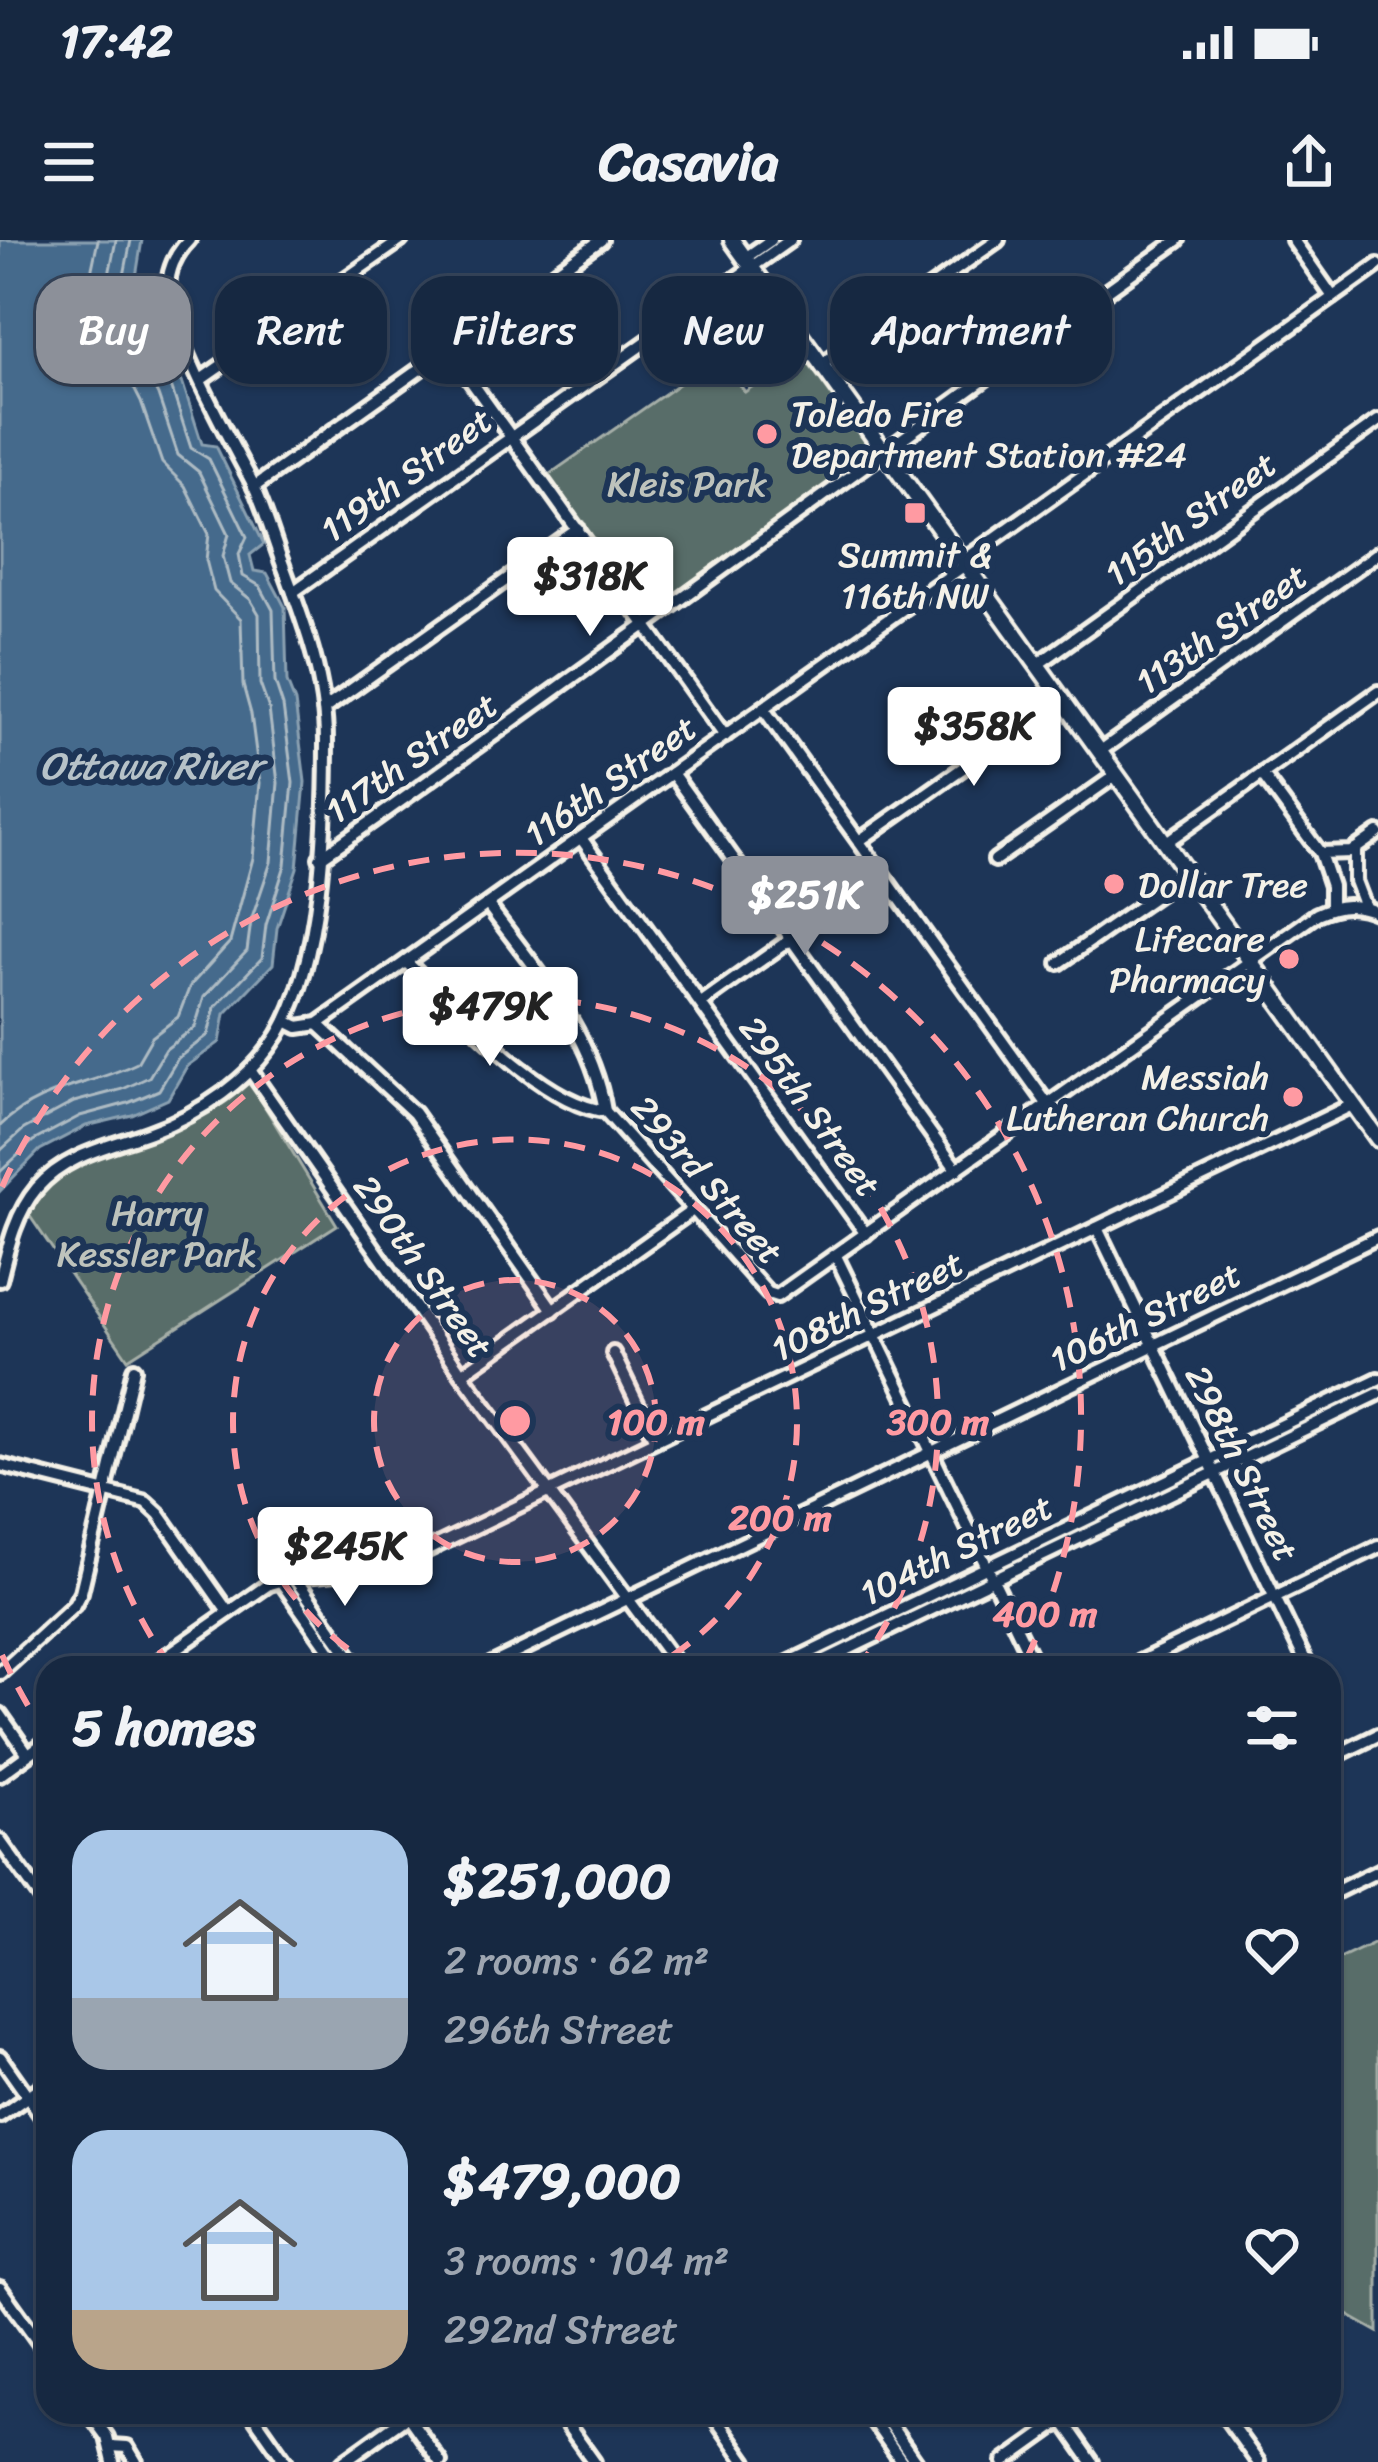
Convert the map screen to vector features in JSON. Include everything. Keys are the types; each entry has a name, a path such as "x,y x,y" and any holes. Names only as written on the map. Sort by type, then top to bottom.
{"main road":[{"path":"732,240 1376,1134"}],"street":[{"path":"0,1280 22,1210 56,1171 80,1156 192,1112 232,1087 286,1021 307,964 320,858 324,709 293,592 254,487 170,301 168,286 175,258 189,240"},
{"path":"202,380 401,240"},
{"path":"550,276 601,240"},
{"name":"119th Street","path":"293,592 748,262 771,240"},
{"name":"119th Street","path":"748,262 790,240"},
{"path":"822,364 998,240"},
{"name":"117th Street","path":"320,858 1178,240"},
{"path":"1293,240 1334,297"},
{"name":"116th Street","path":"318,1024 1378,265"},
{"path":"254,487 411,375"},
{"path":"473,384 725,736"},
{"name":"115th Street","path":"1037,665 1378,421"},
{"path":"324,709 578,529"},
{"name":"113th Street","path":"1099,752 1378,554"},
{"path":"1165,843 1378,692"},
{"path":"859,841 1061,699"},
{"path":"763,708 1048,1105"},
{"path":"672,773 957,1170"},
{"path":"1262,775 1320,853 1331,886 1331,908"},
{"path":"995,860 1116,776"},
{"path":"1320,853 1339,855 1378,832"},
{"name":"295th Street","path":"581,838 866,1234"},
{"path":"1355,849 1355,881 1372,910"},
{"path":"701,1004 883,874"},
{"path":"1059,963 1187,874"},
{"name":"293rd Street","path":"488,904 580,1033 600,1080 605,1111 767,1293 785,1294 836,1256"},
{"path":"1030,1656 836,1256 1331,908 1372,910"},
{"path":"406,962 543,1086 570,1103 605,1111"},
{"path":"286,1021 298,1027 318,1024 414,1113 553,1310"},
{"name":"290th Street","path":"250,1070 462,1374 670,1656"},
{"name":"108th Street","path":"166,1656 280,1580 391,1565 1352,1105"},
{"path":"462,1374 693,1210"},
{"name":"298th Street","path":"1097,1228 1303,1656"},
{"name":"106th Street","path":"509,1656 1378,1237"},
{"path":"613,1353 656,1440"},
{"path":"0,1673 74,1605 81,1592 134,1369"},
{"name":"104th Street","path":"811,1656 1212,1467 1359,1395 1378,1379"},
{"name":"104th Street","path":"1359,1395 1378,1394"},
{"path":"0,1465 130,1495 159,1514 228,1612"},
{"path":"1151,1656 1378,1547"},
{"path":"313,1604 324,1575"},
{"path":"294,1577 350,1656"},
{"path":"280,1580 334,1656"},
{"name":"104th Street","path":"827,1656 846,1643"},
{"path":"172,1652 175,1656"},
{"path":"0,1714 28,1754"},
{"path":"1341,1753 1378,1735"},
{"path":"0,1774 36,1748"},
{"path":"0,1841 36,1891"},
{"path":"1341,1888 1378,1871"},
{"path":"0,2057 36,2108"},
{"path":"0,2116 36,2091"},
{"path":"0,2288 36,2338"},
{"path":"97,2424 111,2446 113,2462"},
{"path":"259,2424 286,2462"},
{"path":"343,2462 393,2424"},
{"path":"413,2424 440,2462"},
{"path":"567,2424 594,2462"},
{"path":"719,2424 746,2462"},
{"path":"875,2424 902,2462"},
{"path":"889,2424 916,2462"},
{"path":"1004,2462 1050,2424"},
{"path":"1066,2424 1092,2462"},
{"path":"1231,2424 1258,2462"},
{"path":"111,2446 127,2447 136,2462"}],"green space":[{"name":"Kleis Park","path":"806,360 872,451 648,618 547,476 679,384 739,384 745,392 756,384 806,384"},
{"name":"Harry Kessler Park","path":"248,1079 337,1225 128,1359 27,1212 54,1179 71,1168 179,1124"},
{"path":"1378,1941 1378,2332 1341,2311 1341,1958"}],"water":[{"name":"Ottawa River","path":"0,240 142,240 136,276 36,276 36,384 183,384 202,444 216,446 264,544 250,555 254,571 267,573 285,607 287,682 295,702 305,782 297,868 277,928 273,964 225,1014 220,1042 187,1066 168,1099 132,1115 86,1126 40,1150 0,1191"}],"place":[{"name":"Toledo Fire Department Station #24","path":"767,434"},
{"name":"Summit & 116th NW","path":"915,513"},
{"name":"Dollar Tree","path":"1114,884"},
{"name":"Lifecare Pharmacy","path":"1289,959"},
{"name":"Messiah Lutheran Church","path":"1293,1097"}]}
